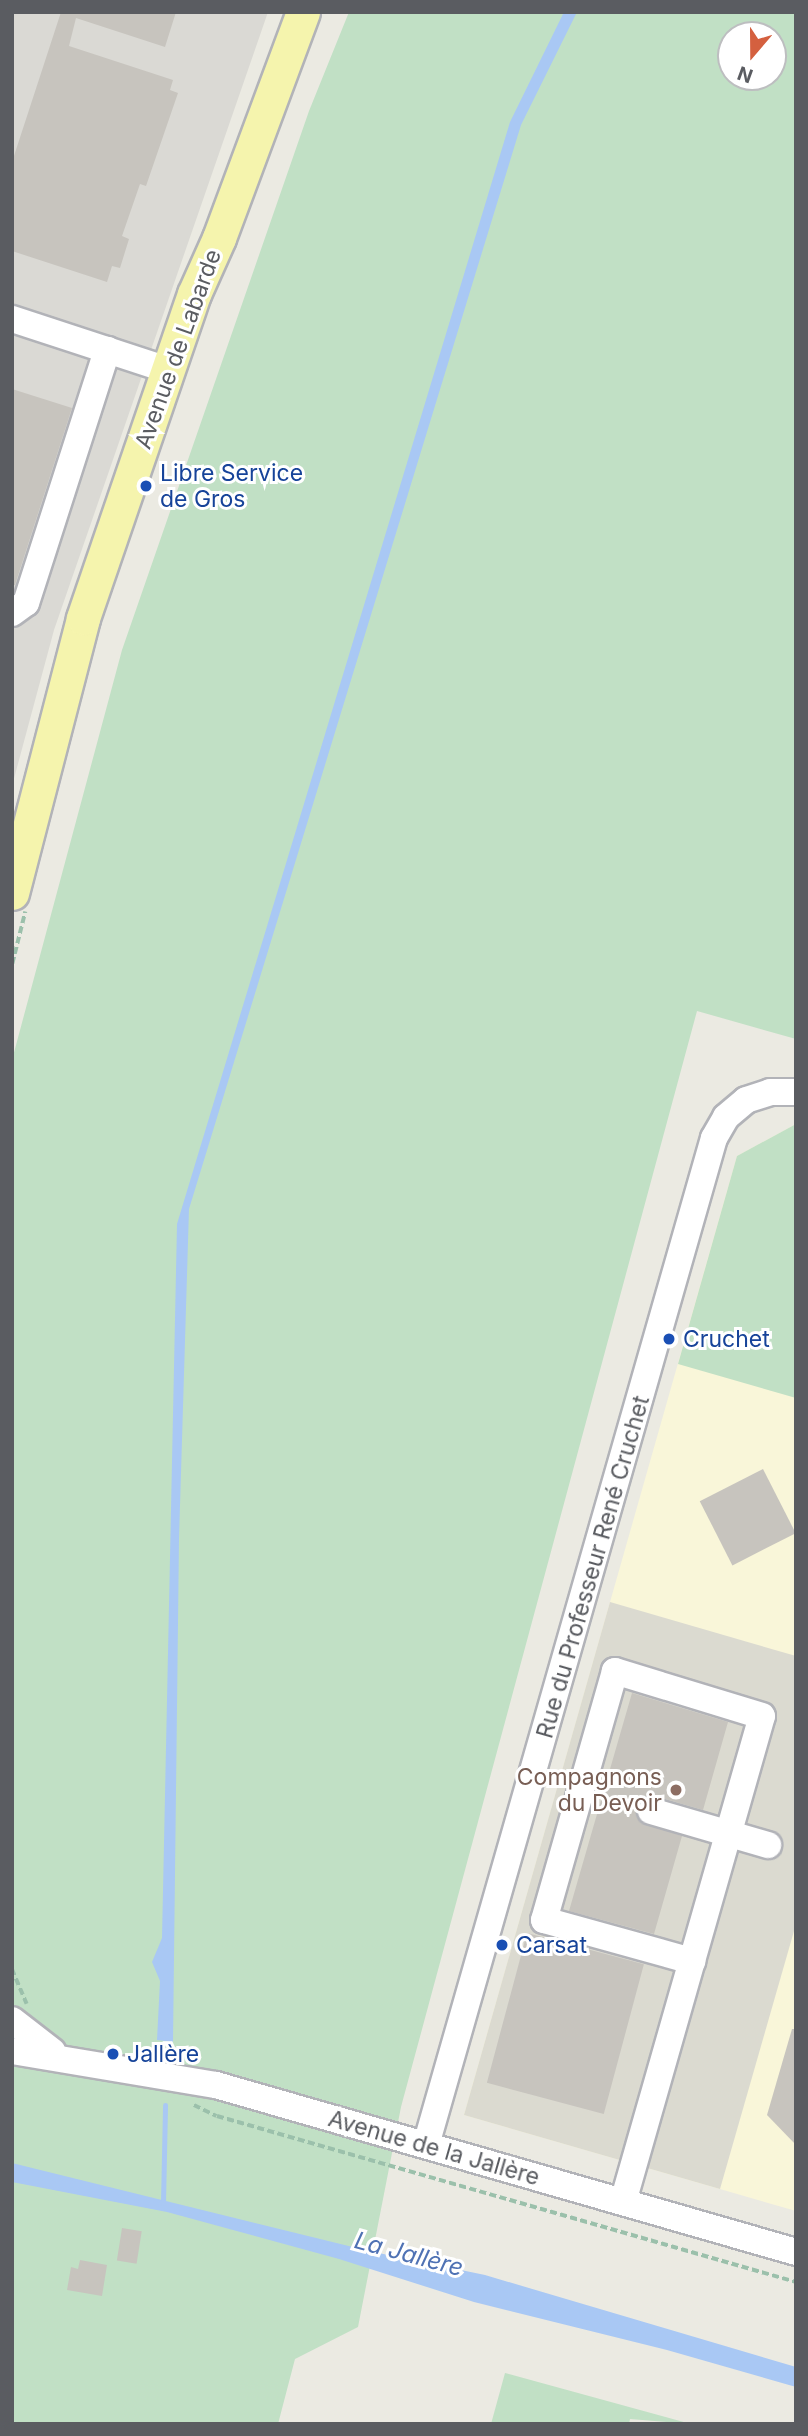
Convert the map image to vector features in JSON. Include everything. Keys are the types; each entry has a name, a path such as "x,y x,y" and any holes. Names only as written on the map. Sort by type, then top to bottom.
{"main road":[{"name":"Avenue de Labarde","path":"12,893 83,618 168,370 303,12"}],"street":[{"path":"12,319 168,370"},
{"path":"12,613 26,603 107,350"},
{"name":"Rue du Professeur René Cruchet","path":"426,2145 710,1151 719,1127 746,1100 770,1092 796,1092"},
{"path":"623,2202 729,1833 762,1716 615,1671 544,1920 692,1961"},
{"path":"651,1811 768,1844"},
{"name":"Avenue de la Jallère","path":"12,2020 23,2046 69,2059 216,2085 796,2252"}],"path":[{"path":"12,1969 38,2024 23,2046"},
{"path":"185,2100 217,2116 796,2282"}],"shaded area":[{"path":"12,12 268,12 54,630 12,786"},
{"name":"Compagnons du Devoir","path":"796,1124 796,2211 464,2115 737,1156"},
{"name":"Compagnons du Devoir","path":"610,1602 796,1656 796,1924 720,2189 464,2115"}],"green space":[{"path":"349,12 796,12 796,1039 697,1011 401,2107 358,2327 295,2359 278,2424 12,2424 12,1060 122,650 309,111"},
{"path":"796,1124 796,1398 678,1364 737,1156"},
{"path":"505,2373 691,2424 630,2419 629,2424 491,2424"}],"water":[{"path":"564,12 577,12 521,125 189,1209 179,1539 173,2042 157,2040 160,1981 152,1962 162,1938 177,1224 510,122"},
{"path":"12,2163 369,2251 485,2275 796,2367 796,2387 667,2350 474,2302 339,2259 167,2212 12,2182"}],"building":[{"path":"61,12 176,12 165,47 76,18 69,46 173,80 170,90 178,93 146,186 140,184 122,236 129,239 120,268 112,266 107,282 12,251 12,162"},
{"path":"12,389 72,408 15,585 12,585"},
{"path":"763,1469 796,1533 732,1565 700,1501"},
{"path":"632,1693 728,1722 703,1810 655,1796 647,1796 636,1806 640,1822 682,1836 654,1934 569,1911"},
{"path":"527,1933 644,1964 604,2114 487,2083"},
{"path":"792,2029 796,2029 796,2145 767,2115"},
{"path":"122,2228 142,2231 137,2264 117,2261"},
{"path":"80,2260 107,2265 102,2296 67,2290 71,2267 78,2269"}],"waterway":[{"path":"163,2203 165,2105"}],"place":[{"name":"Libre Service de Gros","path":"146,486"},
{"name":"Cruchet","path":"669,1339"},
{"name":"Compagnons du Devoir","path":"676,1790"},
{"name":"Carsat","path":"502,1945"},
{"name":"Jallère","path":"113,2054"}],"water label":[{"name":"La Jallère","path":"409,2254"}]}
